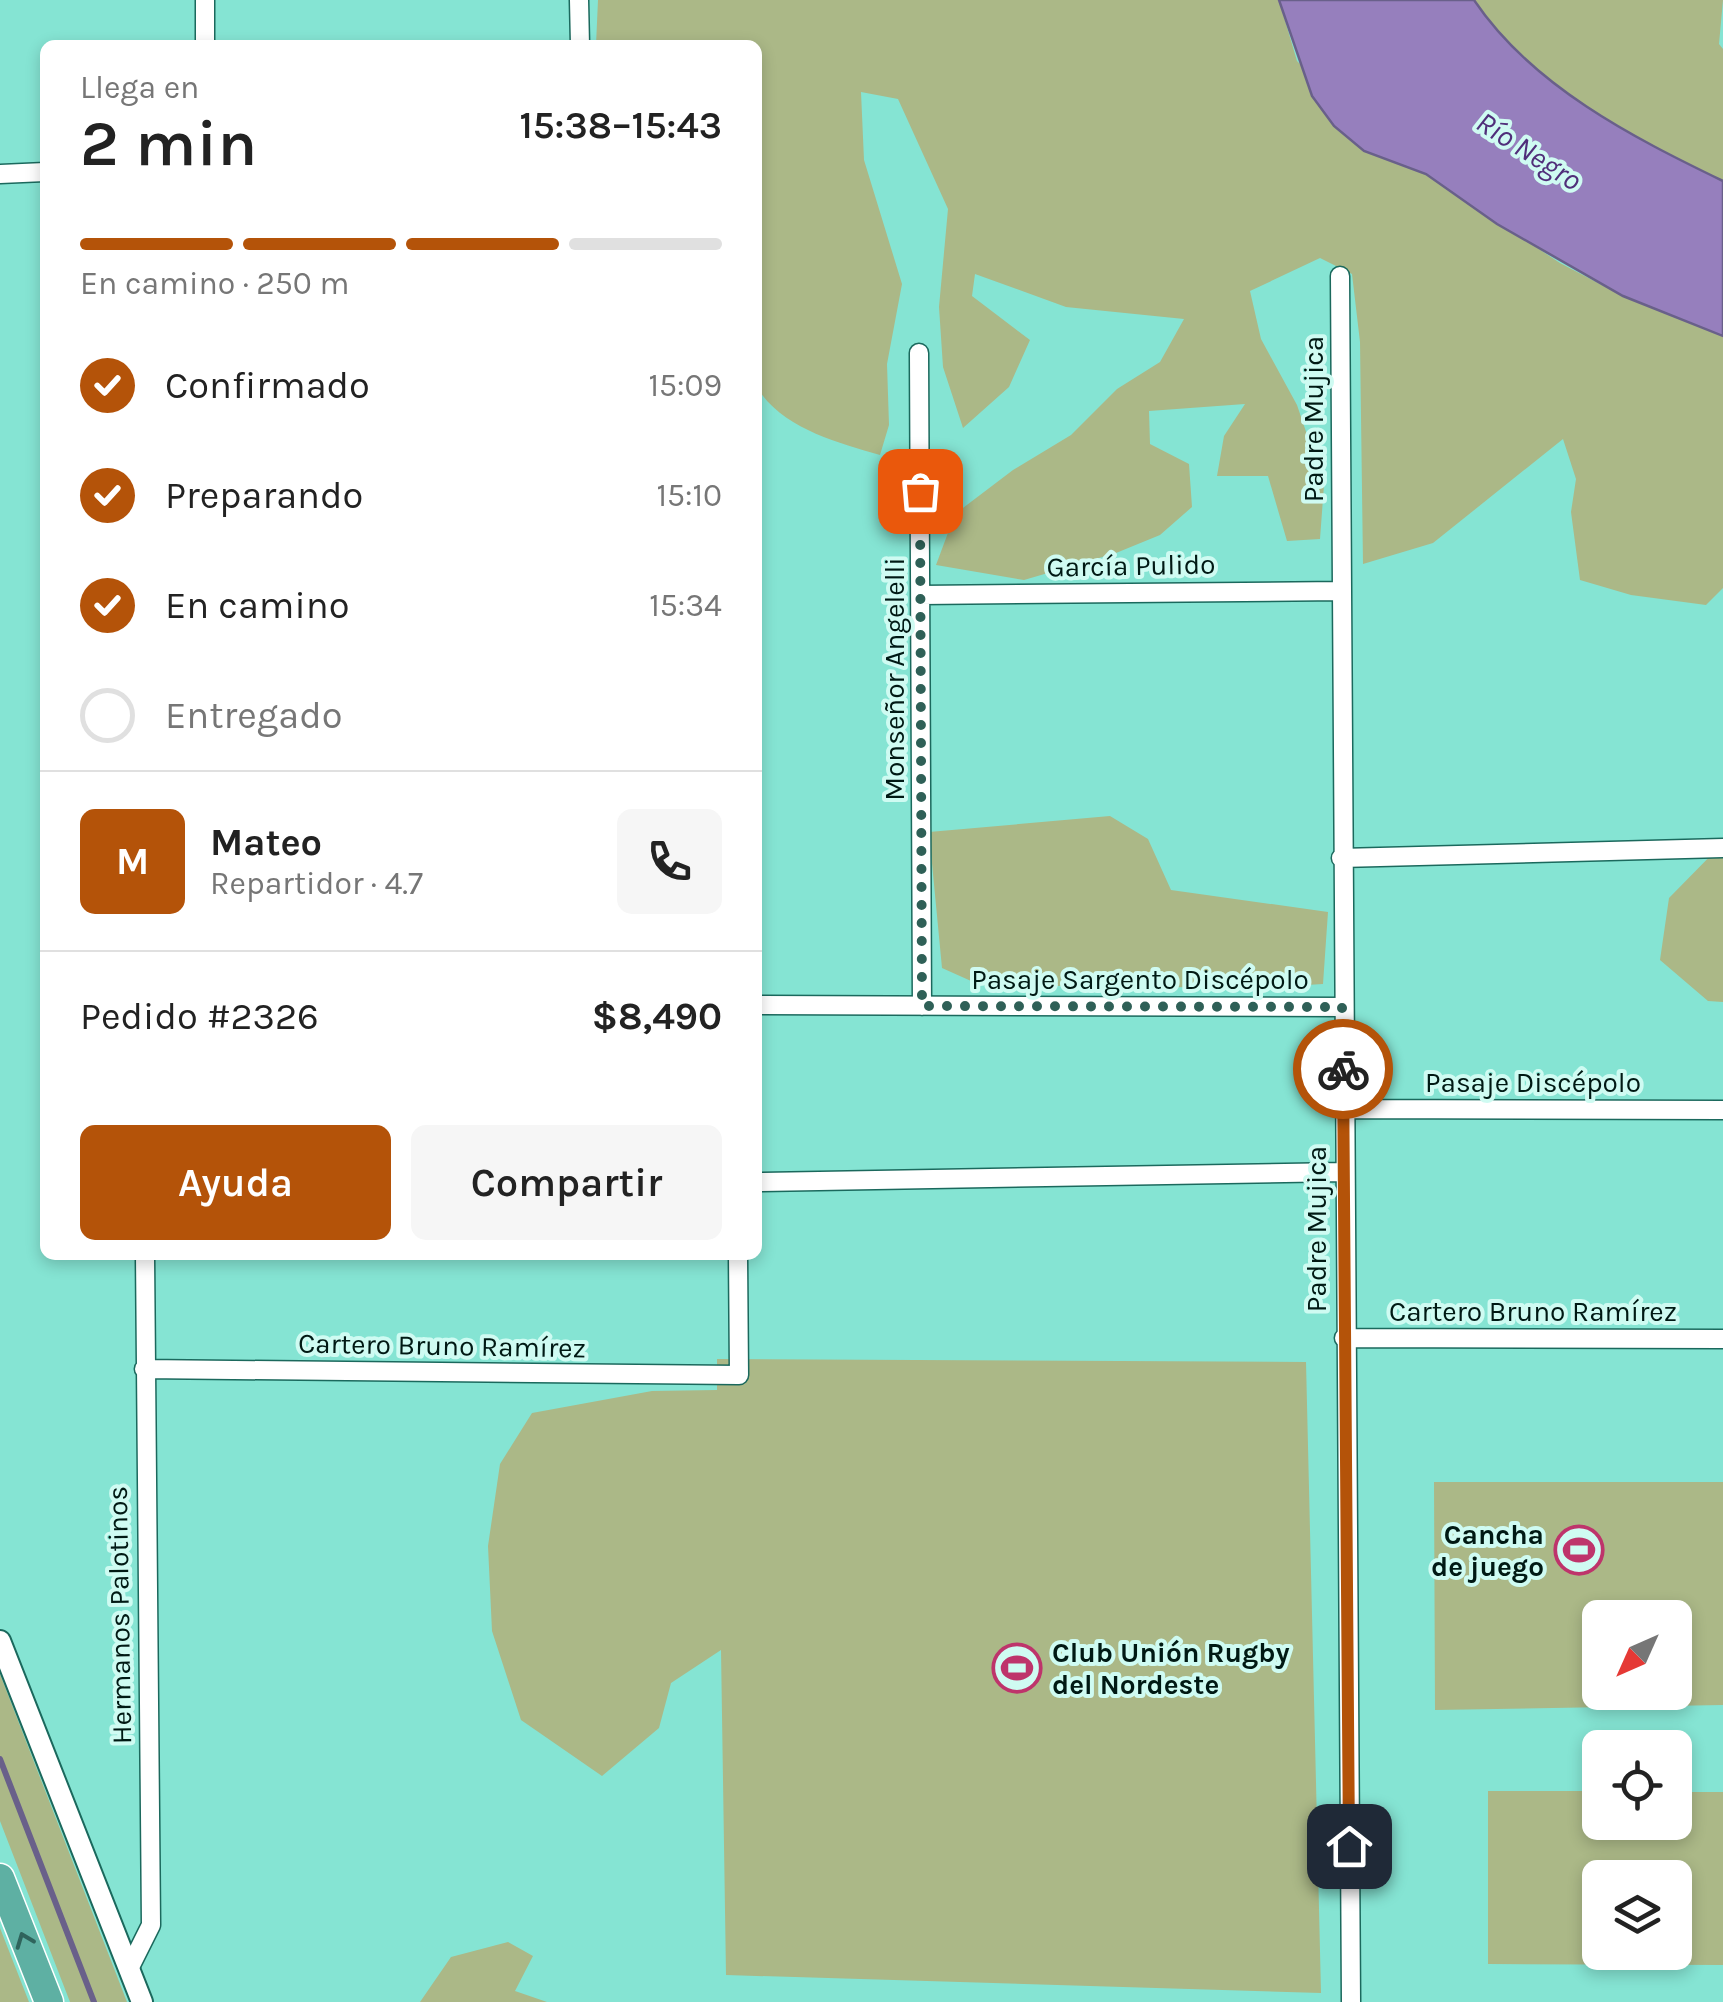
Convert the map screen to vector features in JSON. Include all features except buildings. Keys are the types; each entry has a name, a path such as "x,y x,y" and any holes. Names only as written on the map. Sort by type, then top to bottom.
{"highway":[{"path":"0,1878 49,2002"}],"street":[{"path":"205,0 205,40"},
{"path":"580,0 580,40"},
{"path":"0,174 40,172"},
{"name":"Padre Mujica","path":"1340,276 1351,2002"},
{"name":"Monseñor Angelelli","path":"919,353 922,1006"},
{"name":"García Pulido","path":"922,595 1341,591"},
{"path":"1342,858 1723,848"},
{"name":"Pasaje Sargento Discépolo","path":"762,1005 1342,1007"},
{"name":"Pasaje Discépolo","path":"1343,1109 1723,1110"},
{"path":"762,1182 1343,1172"},
{"name":"Hermanos Palotinos","path":"129,1969 151,1925 145,1260"},
{"name":"Cartero Bruno Ramírez","path":"144,1369 739,1375 738,1260"},
{"name":"Cartero Bruno Ramírez","path":"1344,1338 1723,1339"},
{"path":"0,1641 142,2002"}],"green space":[{"path":"598,0 1279,0 1297,61 1397,161 1426,174 1560,263 1623,296 1723,336 1723,588 1706,605 1631,595 1580,580 1571,512 1576,479 1563,439 1433,543 1363,564 1360,342 1352,274 1320,258 1250,291 1261,339 1297,405 1324,485 1320,539 1287,541 1268,476 1217,476 1224,436 1245,404 1149,411 1150,444 1189,464 1192,507 1160,535 1116,553 1024,580 936,565 955,514 1013,470 1071,435 1117,389 1160,362 1184,319 1066,307 975,274 972,296 1030,340 1009,387 963,428 943,367 939,307 948,209 898,99 861,92 864,160 902,284 887,364 889,425 880,455 797,424 762,394 762,40 596,40"},
{"path":"1474,0 1723,0 1719,44 1723,49 1723,181 1620,127 1554,83 1498,31"},
{"path":"1110,816 1148,839 1171,890 1328,912 1323,984 1260,988 980,985 942,968 929,832"},
{"path":"1723,843 1723,1002 1708,1001 1660,960 1669,898"},
{"name":"Club Unión Rugby del Nordeste","path":"717,1359 1306,1362 1321,1993 726,1975 721,1650 671,1683 659,1728 602,1776 521,1720 492,1631 488,1546 500,1464 532,1413 652,1391 717,1390"},
{"name":"Cancha de juego","path":"1434,1482 1723,1482 1723,1705 1692,1706 1692,1600 1582,1600 1582,1707 1435,1710"},
{"path":"0,1674 127,2002 70,2002 0,1821"},
{"path":"1488,1791 1582,1791 1582,1840 1692,1840 1692,1792 1723,1792 1723,1965 1692,1965 1692,1860 1582,1860 1582,1964 1488,1964"},
{"path":"0,1928 29,2002 0,2002"},
{"path":"508,1942 533,1956 515,1991 547,2002 420,2002 451,1957"}],"water":[{"name":"Río Negro","path":"1279,0 1474,0 1498,31 1554,83 1620,127 1723,181 1723,336 1623,296 1497,224 1426,174 1364,151 1334,126 1312,96"}],"waterway":[{"path":"0,1759 94,2002"}],"way so far":[{"path":"920,491 922,1006 1342,1007 1343,1069"}],"place":[{"name":"Cancha de juego","path":"1579,1550"},
{"name":"Club Unión Rugby del Nordeste","path":"1017,1668"}],"route":[{"path":"1343,1069 1349,1846"}]}
